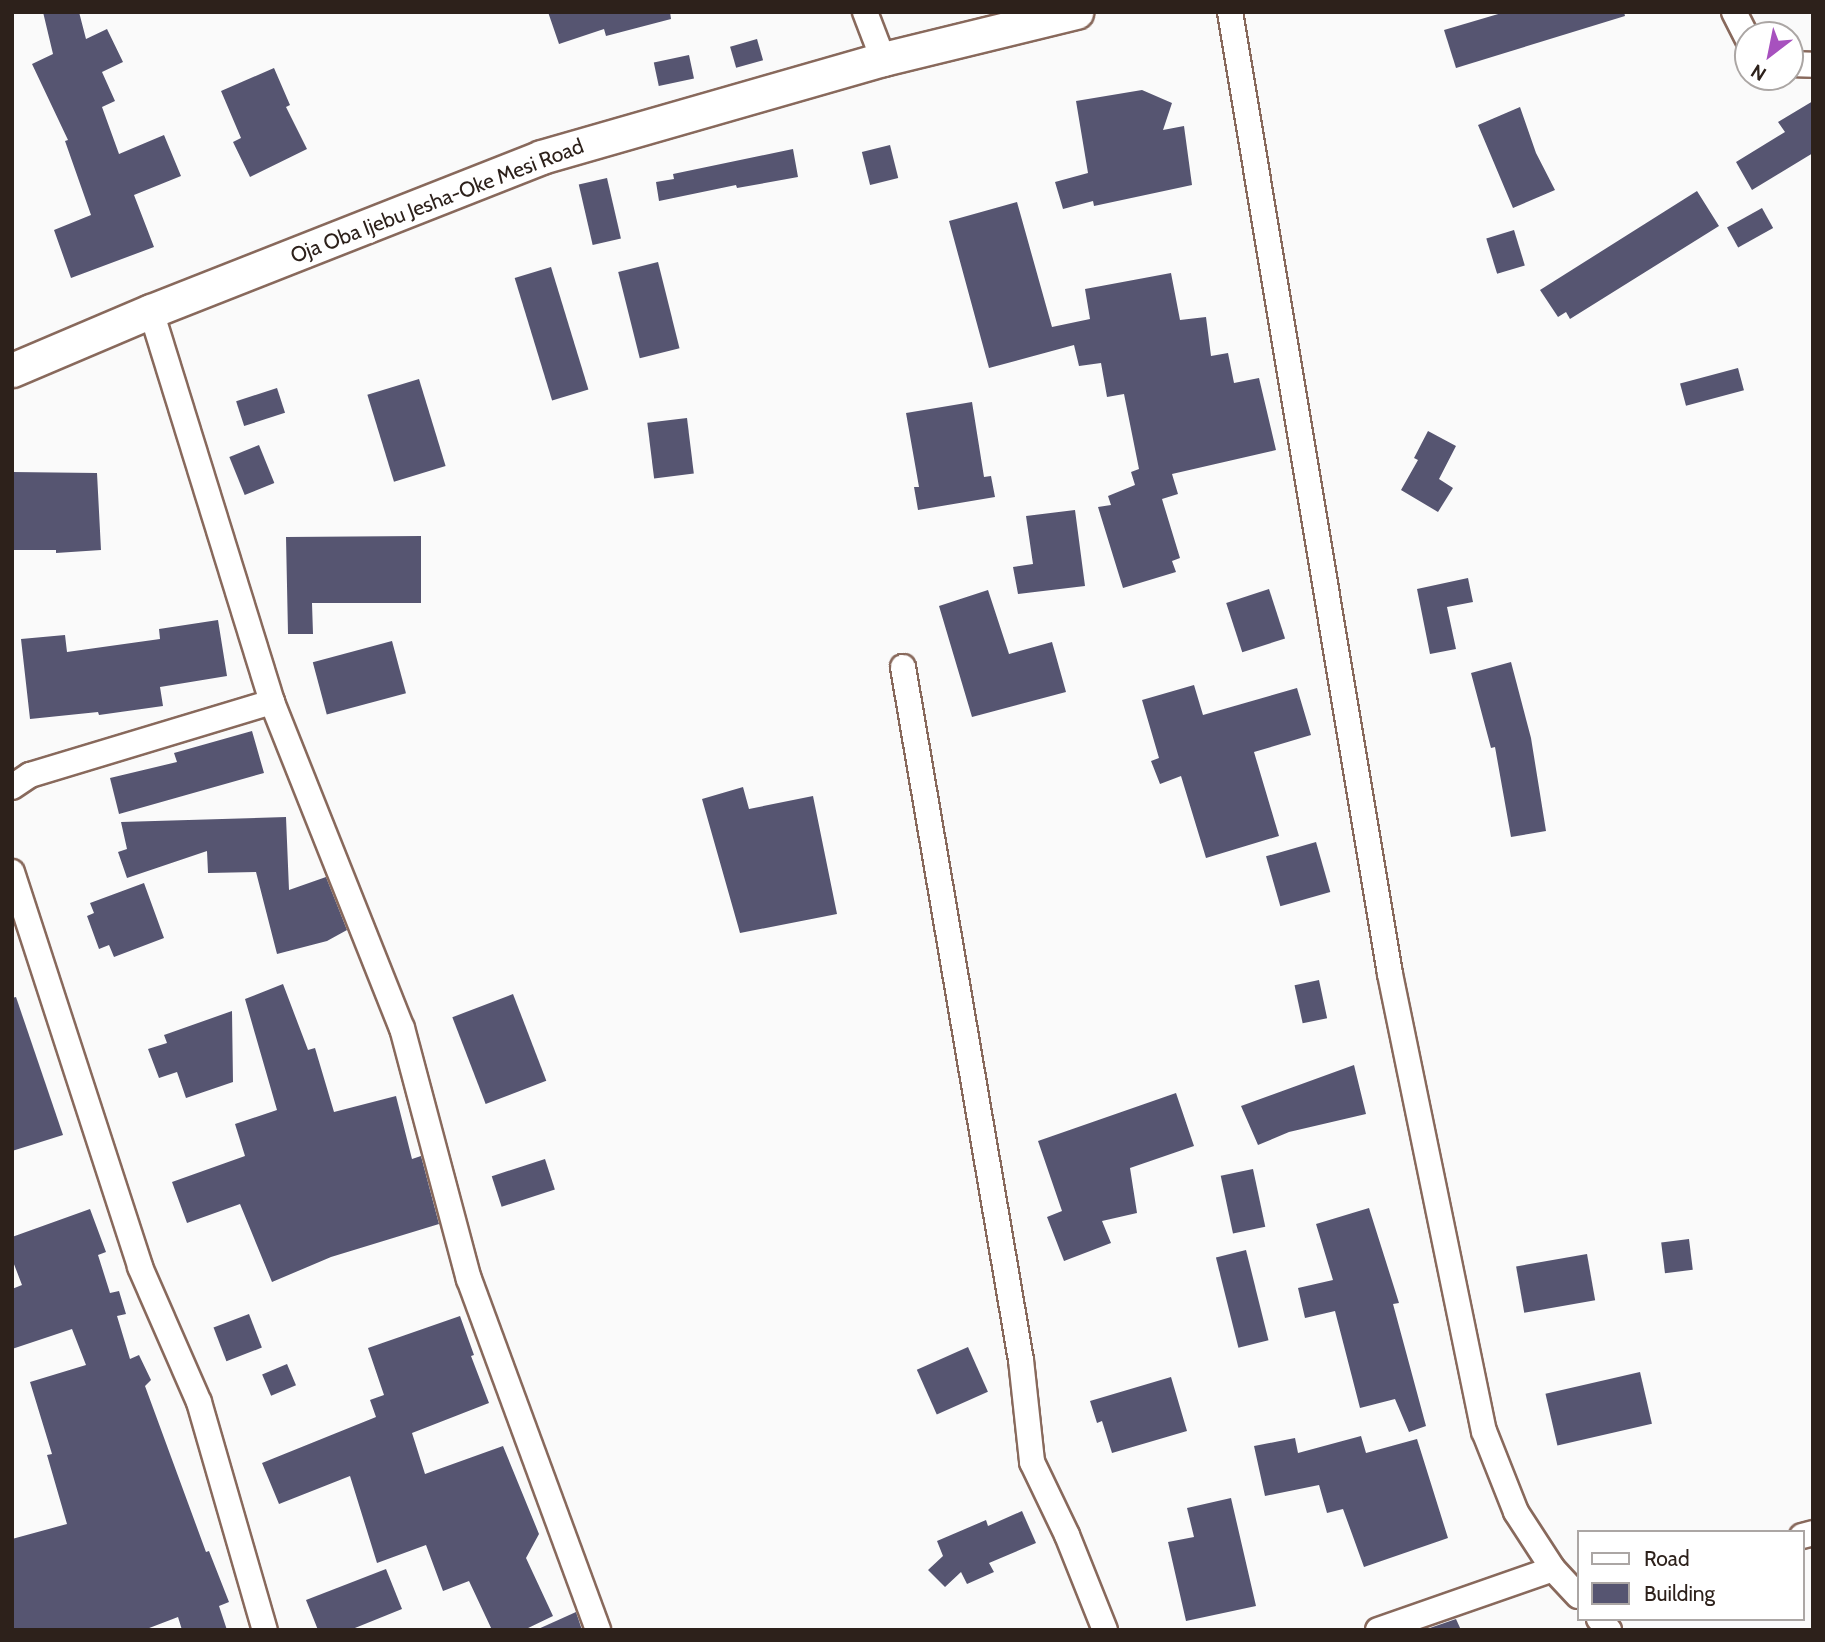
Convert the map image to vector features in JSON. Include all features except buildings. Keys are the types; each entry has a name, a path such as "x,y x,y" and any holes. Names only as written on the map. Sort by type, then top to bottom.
{"main road":[{"name":"Oja Oba Ijebu Jesha-Oke Mesi Road","path":"12,370 151,311 541,157 883,59 1076,12"}],"street":[{"path":"865,12 883,59"},
{"path":"1230,12 1388,960 1484,1431 1516,1513 1553,1569 1576,1594"},
{"path":"151,311 272,702 402,1028 469,1279 598,1630"},
{"path":"902,667 1021,1360 1032,1462 1067,1535 1105,1630"},
{"path":"12,787 30,775 272,702"},
{"path":"12,872 140,1267 199,1402 265,1630"},
{"path":"1378,1630 1553,1569"}]}
